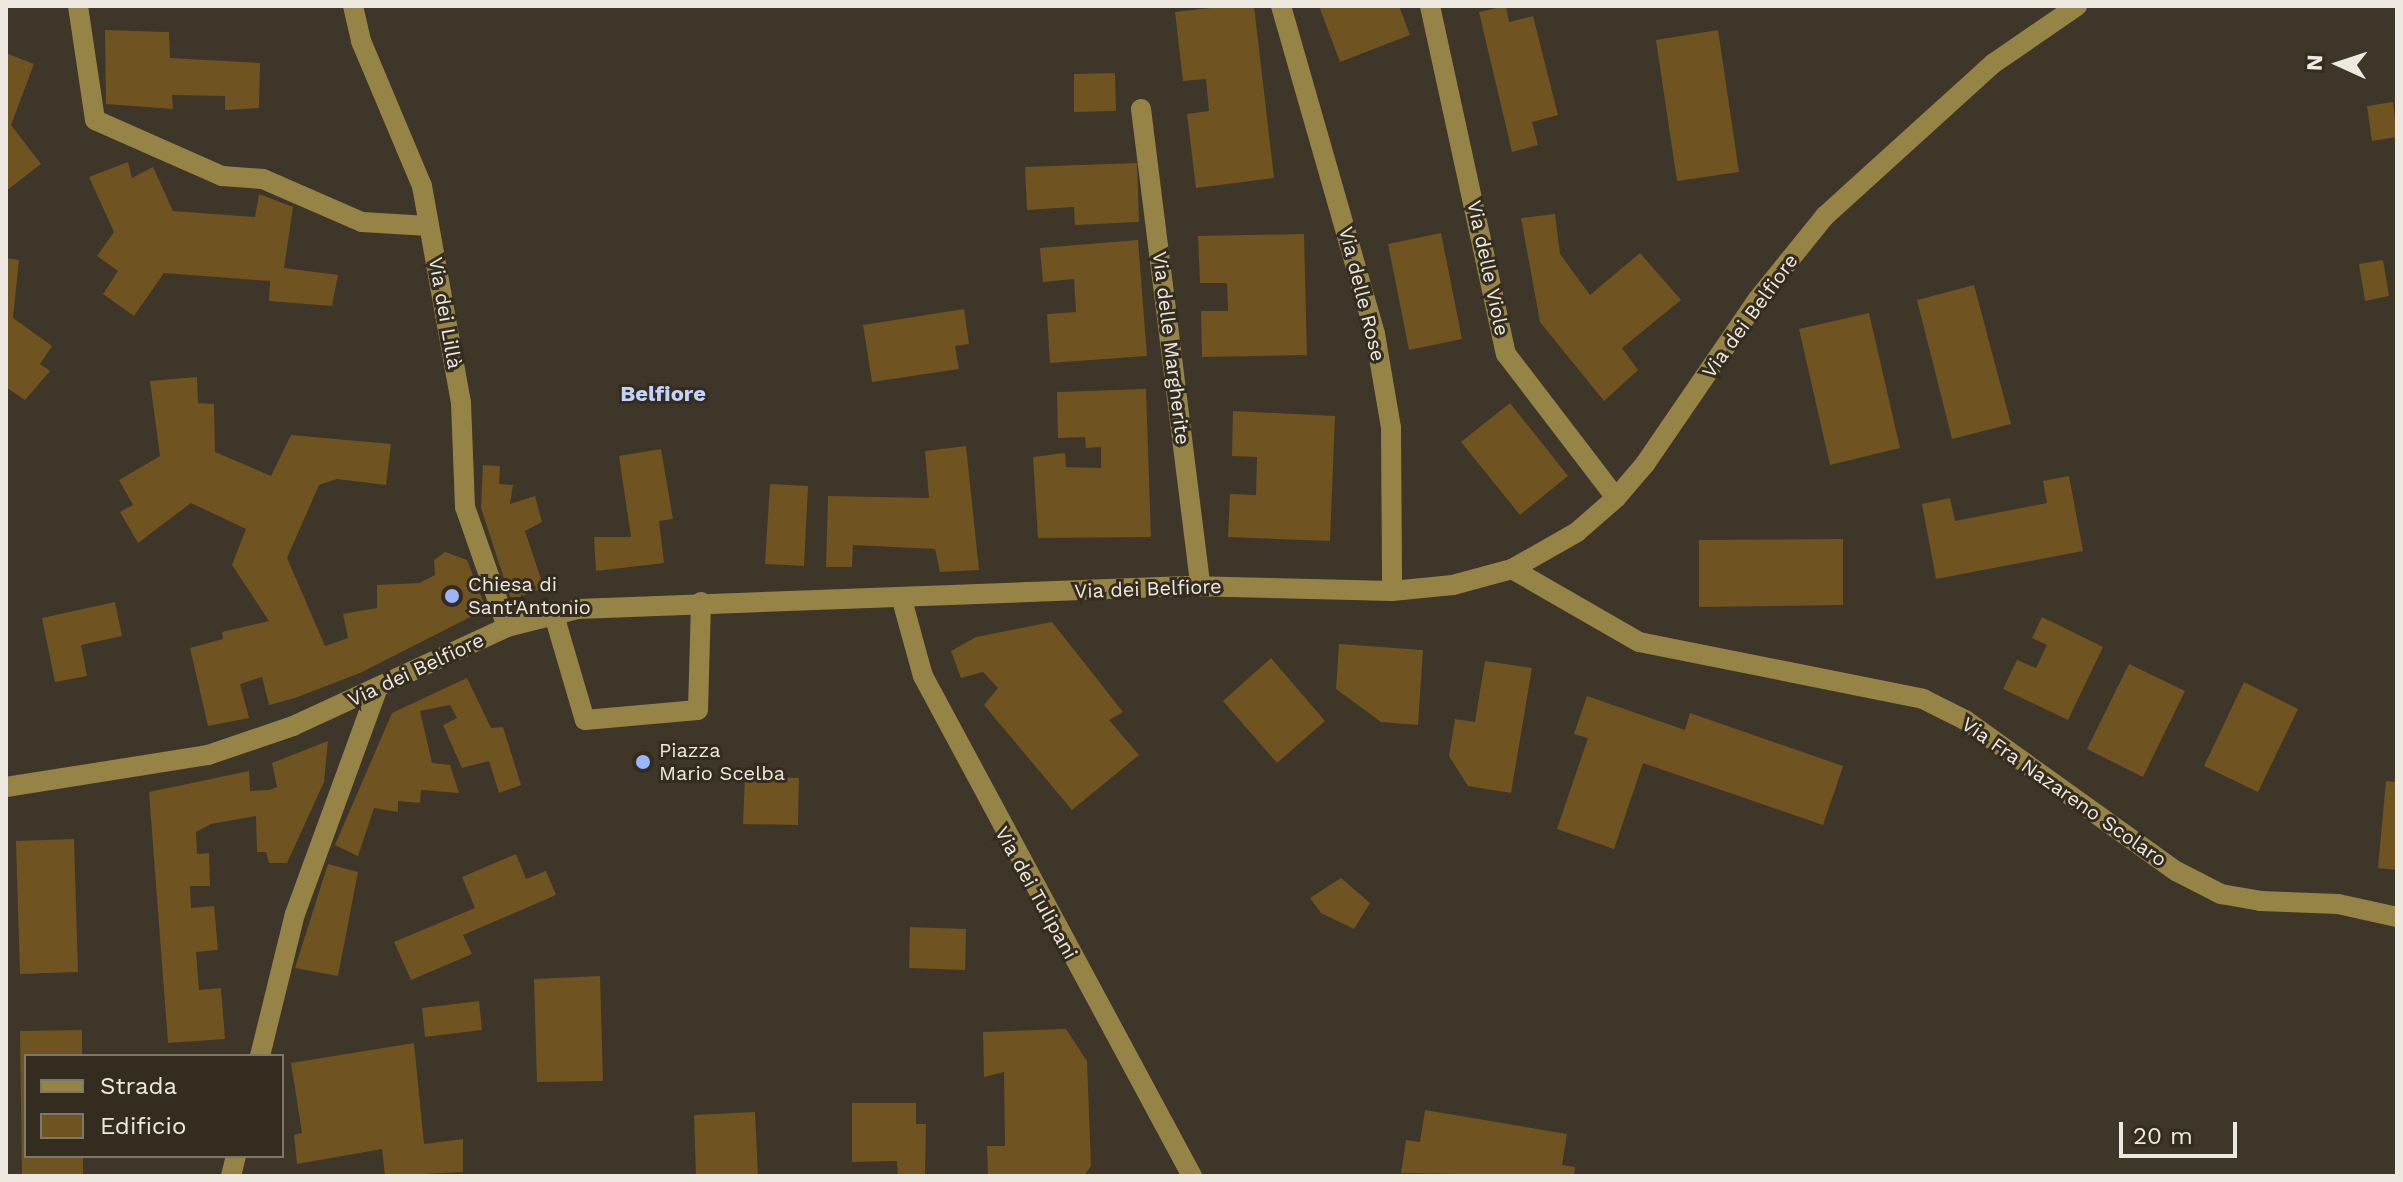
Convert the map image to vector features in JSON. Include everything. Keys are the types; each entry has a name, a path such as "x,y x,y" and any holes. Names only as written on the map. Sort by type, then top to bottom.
{"street":[{"path":"78,6 95,120 222,176 263,179 362,222 429,226"},
{"name":"Via dei Lillà","path":"353,6 361,41 422,186 461,403 465,507 507,627"},
{"name":"Via delle Rose","path":"1281,6 1375,334 1391,428 1392,591"},
{"name":"Via delle Viole","path":"1430,6 1506,354 1616,498"},
{"name":"Via dei Belfiore","path":"6,787 208,755 377,690 507,627 578,609 701,602 902,600 1200,586 1392,591 1453,585 1512,569 1577,532 1616,498 1653,453 1758,299 1825,216 1994,63 2077,6"},
{"name":"Via delle Margherite","path":"1141,109 1200,586"},
{"name":"Via Fra Nazareno Scolaro","path":"1512,569 1639,642 1923,699 1965,720 2176,871 2221,894 2260,901 2338,904 2397,917"},
{"name":"Via dei Tulipani","path":"902,600 923,676 1192,1176"},
{"path":"554,615 585,720 698,710 701,602"},
{"path":"260,1054 295,914 377,690"}],"building":[{"path":"1254,6 1274,178 1196,188 1187,114 1209,111 1206,79 1183,81 1175,12"},
{"path":"1319,6 1399,6 1410,35 1340,62"},
{"path":"1506,6 1509,22 1533,16 1558,115 1532,122 1538,145 1512,152 1479,12"},
{"path":"105,30 169,32 170,58 260,63 259,108 225,110 225,96 172,95 173,109 106,104"},
{"path":"1718,30 1739,172 1677,181 1656,40"},
{"path":"6,53 34,64 11,125 41,164 6,191"},
{"path":"1115,73 1116,111 1074,112 1074,74"},
{"path":"2393,102 2397,137 2372,141 2367,106"},
{"path":"128,162 132,178 153,167 173,211 255,217 259,194 293,207 284,268 338,275 332,306 269,301 270,281 164,273 134,316 103,294 118,271 97,256 114,232 89,177"},
{"path":"1137,163 1139,222 1075,225 1074,207 1027,210 1025,167"},
{"path":"1555,214 1560,254 1590,295 1640,253 1681,300 1622,348 1638,370 1604,401 1540,322 1521,218"},
{"path":"1441,233 1462,339 1409,350 1388,244"},
{"path":"1304,234 1307,355 1202,357 1201,311 1228,311 1227,283 1200,283 1198,236"},
{"path":"1138,240 1147,356 1050,363 1047,314 1076,312 1074,279 1043,282 1040,248"},
{"path":"6,258 19,260 13,318 52,346 40,364 50,371 25,400 6,387"},
{"path":"2383,260 2389,296 2365,301 2359,264"},
{"path":"1974,285 2011,424 1952,439 1917,300"},
{"path":"964,309 969,344 955,346 959,369 872,382 863,325"},
{"path":"1869,313 1900,448 1830,465 1799,329"},
{"path":"197,377 198,403 214,404 215,452 271,476 291,435 391,444 386,485 337,479 319,485 287,558 325,646 348,638 343,614 377,608 377,585 419,583 435,575 434,560 445,552 467,560 486,609 360,673 295,698 269,705 262,677 240,684 249,718 208,726 190,648 223,639 222,632 269,621 232,565 246,529 191,503 138,543 120,512 133,505 119,480 160,456 150,381"},
{"path":"1146,389 1151,537 1038,538 1033,457 1065,453 1066,467 1101,468 1101,447 1086,448 1085,437 1058,438 1057,392"},
{"path":"1510,403 1568,476 1520,515 1461,442"},
{"path":"1233,411 1335,416 1330,541 1228,537 1230,494 1256,495 1257,457 1232,456"},
{"path":"966,446 979,570 940,572 935,549 853,545 852,567 826,567 828,496 929,498 925,451"},
{"path":"661,449 673,519 659,521 664,563 596,571 594,537 631,537 619,456"},
{"path":"483,465 500,466 499,484 513,485 510,504 535,496 542,522 525,531 544,588 511,600 481,508"},
{"path":"2069,476 2083,551 1936,579 1922,504 1950,498 1955,521 2047,503 2043,481"},
{"path":"770,484 808,486 804,566 765,564"},
{"path":"1843,539 1843,605 1699,607 1699,540"},
{"path":"115,602 122,636 81,645 87,676 55,682 42,618"},
{"path":"2042,617 2103,647 2068,720 2003,689 2017,660 2036,668 2047,645 2032,638"},
{"path":"1052,622 1123,712 1109,720 1139,755 1072,810 984,705 998,688 983,672 961,678 951,651 976,637"},
{"path":"1339,644 1423,650 1418,725 1381,722 1336,689"},
{"path":"1271,658 1325,721 1277,763 1223,701"},
{"path":"1485,661 1532,668 1511,793 1468,786 1449,756 1455,719 1475,722"},
{"path":"2129,664 2185,691 2143,777 2087,749"},
{"path":"467,678 491,728 503,727 521,785 499,793 489,761 462,768 443,725 457,718 450,705 420,711 432,763 450,765 459,793 421,790 420,803 398,801 398,812 374,808 358,856 335,845 392,713"},
{"path":"2244,682 2298,709 2258,792 2204,766"},
{"path":"1587,696 1685,730 1690,713 1843,766 1823,825 1643,763 1614,849 1557,829 1588,738 1574,734"},
{"path":"328,741 324,782 287,863 269,863 266,852 257,852 256,816 211,824 196,832 197,854 209,853 210,886 190,886 191,908 214,906 218,950 196,952 199,990 221,988 225,1039 168,1043 149,792 249,771 250,791 269,790 277,787 272,763"},
{"path":"745,776 799,778 798,825 743,824"},
{"path":"2386,781 2397,782 2397,870 2378,868"},
{"path":"74,839 78,972 20,974 16,841"},
{"path":"516,854 526,879 546,871 556,895 463,935 472,954 411,980 394,942 475,908 462,877"},
{"path":"328,864 358,872 338,976 295,968"},
{"path":"1341,878 1370,903 1354,929 1321,913 1310,898"},
{"path":"910,927 966,929 965,970 909,968"},
{"path":"600,976 603,1081 537,1082 534,979"},
{"path":"479,1001 482,1030 425,1037 422,1008"},
{"path":"1066,1029 1087,1061 1091,1166 1084,1176 988,1176 987,1146 1005,1146 1004,1072 984,1077 983,1032"},
{"path":"82,1030 82,1054 24,1054 24,1158 83,1158 83,1176 22,1176 20,1031"},
{"path":"414,1043 424,1144 463,1139 463,1172 385,1176 382,1149 297,1164 294,1135 302,1133 291,1063"},
{"path":"852,1103 916,1103 916,1124 926,1124 925,1176 898,1176 897,1161 852,1162"},
{"path":"1425,1110 1567,1134 1562,1165 1575,1167 1574,1176 1401,1173 1406,1140 1420,1142"},
{"path":"755,1112 758,1176 696,1176 694,1115"}],"place":[{"name":"Chiesa di Sant'Antonio","path":"452,596"},
{"name":"Piazza Mario Scelba","path":"643,762"}],"district":[{"name":"Belfiore","path":"663,394"}]}
